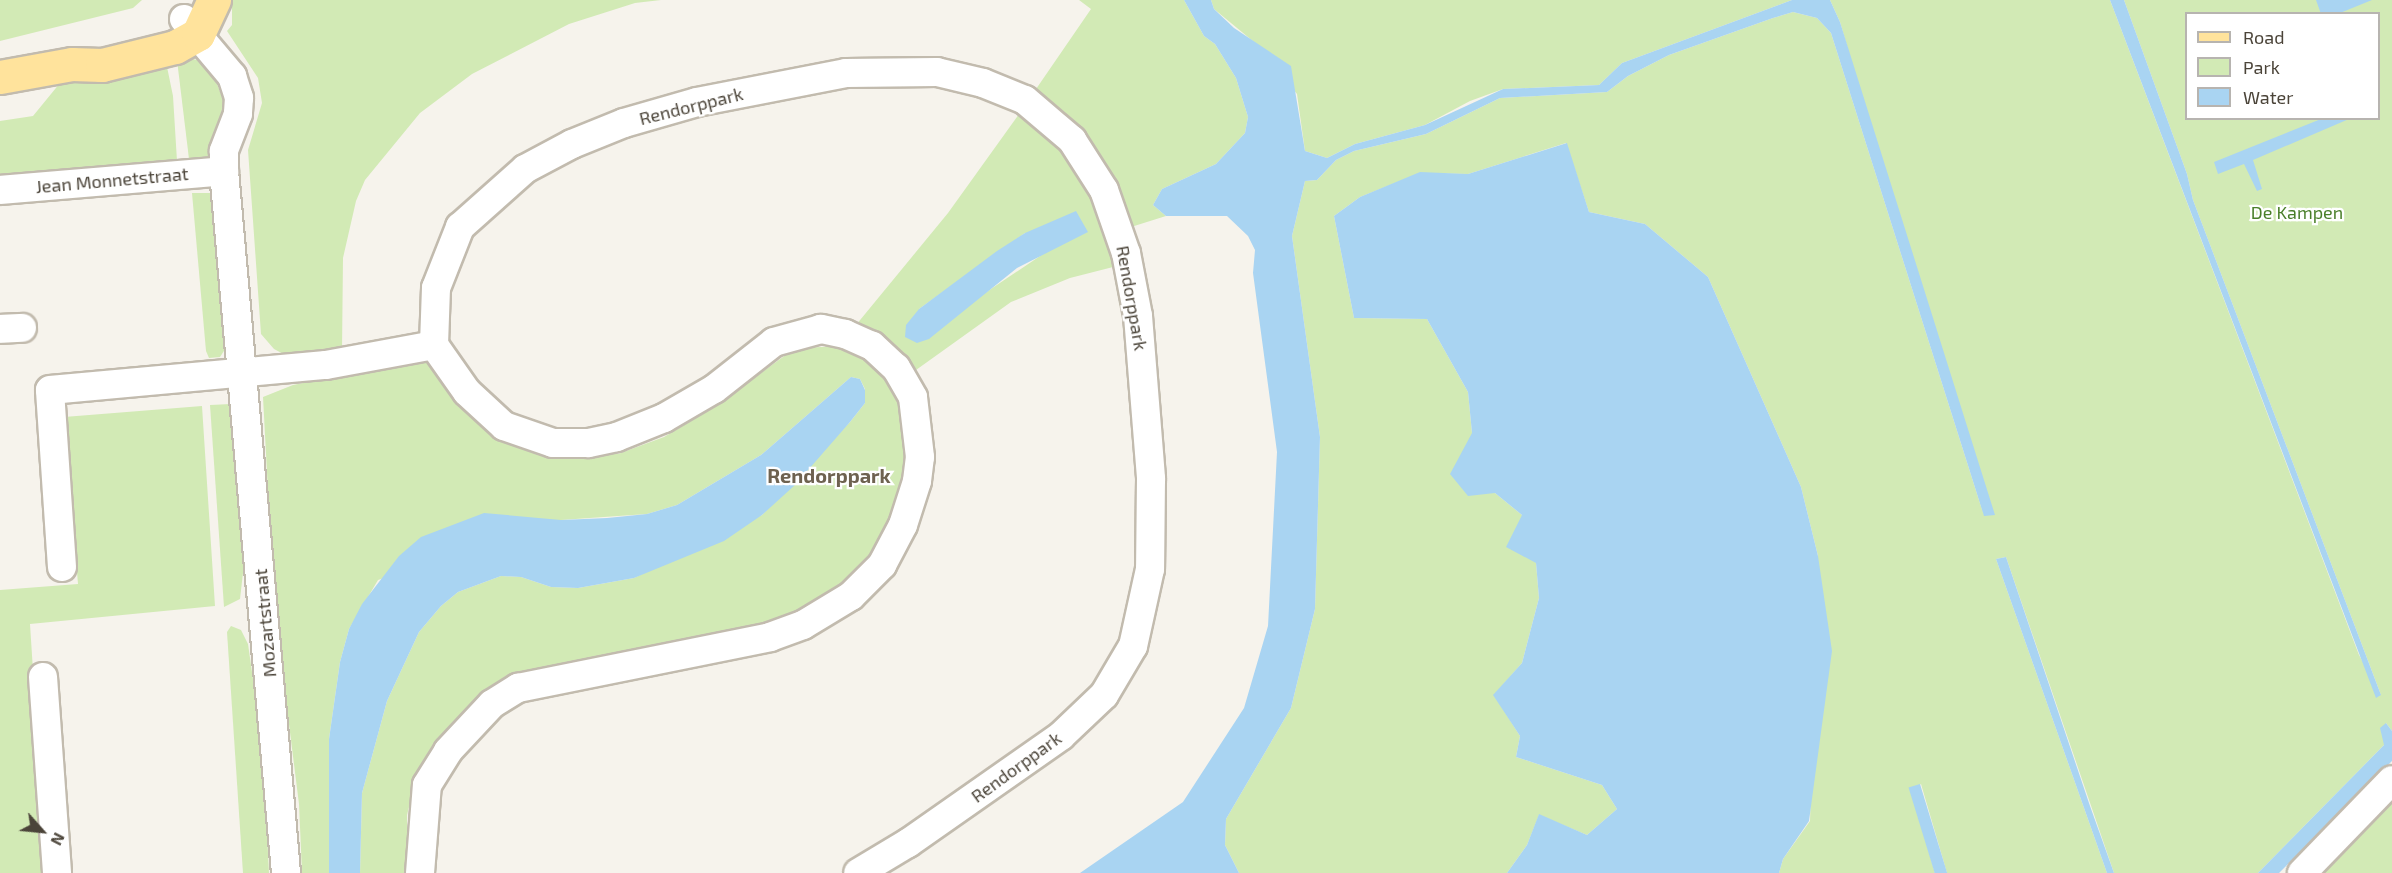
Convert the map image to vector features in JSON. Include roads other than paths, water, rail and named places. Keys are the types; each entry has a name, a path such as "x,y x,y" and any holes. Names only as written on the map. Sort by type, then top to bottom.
{"main road":[{"path":"0,77 72,64 102,65 175,47 192,18 214,0"}],"street":[{"name":"Mozartstraat","path":"192,18 232,76 239,98 238,114 224,151 224,171 245,374 286,873"},
{"name":"Rendorppark","path":"434,345 436,288 460,227 525,169 572,144 624,123 779,85 846,73 915,71 983,83 1025,100 1072,140 1104,190 1126,253 1138,316 1151,479 1150,569 1143,612 1133,646 1104,695 1061,736 908,843 858,873"},
{"name":"Jean Monnetstraat","path":"0,190 224,171"},
{"path":"62,567 50,390 326,365 434,345 467,392 504,426 553,443 588,443 616,437 664,418 714,388 774,342 821,329 845,334 872,346 896,368 913,398 920,457 917,481 903,525 882,565 851,596 803,625 770,637 518,688 492,704 448,751 427,785 420,873"},
{"path":"43,677 57,873"},
{"path":"2302,873 2392,780"}],"water":[{"path":"1184,0 1211,0 1214,9 1234,28 1291,66 1305,151 1327,158 1355,144 1425,125 1503,89 1599,85 1622,63 1792,0 1830,0 1840,22 1995,515 1984,516 1831,33 1817,18 1793,12 1773,18 1669,55 1628,76 1607,92 1500,98 1426,134 1354,151 1336,160 1317,180 1305,181 1292,236 1320,437 1315,609 1291,708 1226,819 1225,845 1239,873 1080,873 1183,802 1244,708 1268,626 1277,452 1253,273 1255,250 1248,236 1227,216 1166,216 1153,205 1162,189 1216,164 1245,133 1248,117 1236,78 1215,44 1204,36"},
{"path":"2110,0 2124,0 2187,174 2193,200 2381,695 2376,698"},
{"path":"2316,0 2372,0 2342,12 2320,12"},
{"path":"2319,120 2347,120 2253,160 2262,189 2257,191 2244,164 2218,174 2214,162"},
{"path":"1567,143 1589,212 1645,224 1708,277 1801,487 1818,556 1832,651 1809,821 1783,859 1779,873 1507,873 1527,845 1539,814 1587,835 1617,809 1602,785 1516,757 1520,736 1493,695 1522,663 1539,598 1536,563 1506,547 1522,515 1495,493 1468,496 1450,474 1472,433 1468,392 1427,319 1354,318 1334,216 1360,197 1420,172 1468,174"},
{"path":"1076,211 1088,232 1017,268 929,339 917,343 905,337 906,325 919,309 997,251 1025,233"},
{"path":"851,377 860,379 865,390 865,403 795,485 762,515 724,541 634,578 578,588 551,587 521,577 501,576 458,592 441,606 419,632 387,701 362,793 360,873 329,873 329,739 340,662 349,629 362,604 399,556 421,537 484,513 561,520 647,514 677,505 761,455"},
{"path":"2006,557 2114,873 2107,873 1996,559"},
{"path":"2386,723 2392,731 2392,761 2279,873 2258,873 2384,745 2380,728"},
{"path":"1920,784 1947,873 1935,873 1909,788"}],"district":[{"name":"Rendorppark","path":"829,475"}],"park label":[{"name":"De Kampen","path":"2297,212"}]}
